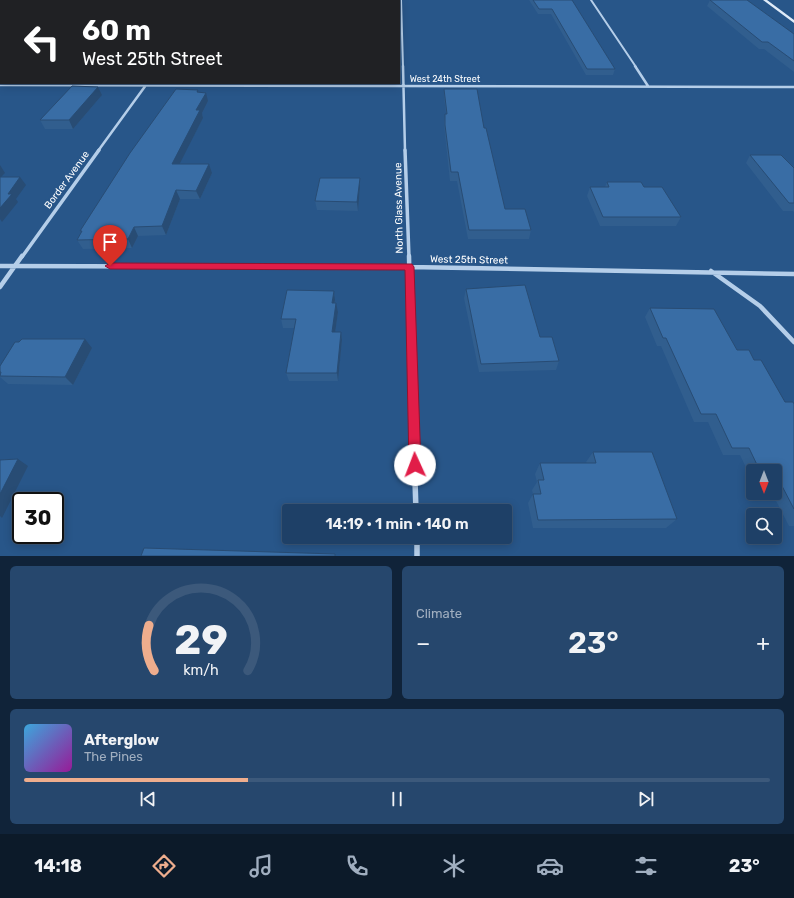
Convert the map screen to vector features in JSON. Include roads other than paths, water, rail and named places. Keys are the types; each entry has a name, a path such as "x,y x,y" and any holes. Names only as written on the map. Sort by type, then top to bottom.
{"street":[{"name":"North Glass Avenue","path":"401,0 405,86 416,504"},
{"path":"591,0 648,86"},
{"path":"765,0 794,22"},
{"name":"West 24th Street","path":"0,85 147,84 794,87"},
{"name":"Border Avenue","path":"0,287 147,84"},
{"name":"West 25th Street","path":"0,266 409,267 710,271 794,274"},
{"path":"710,271 760,306 794,342"},
{"path":"417,544 417,556"}]}
